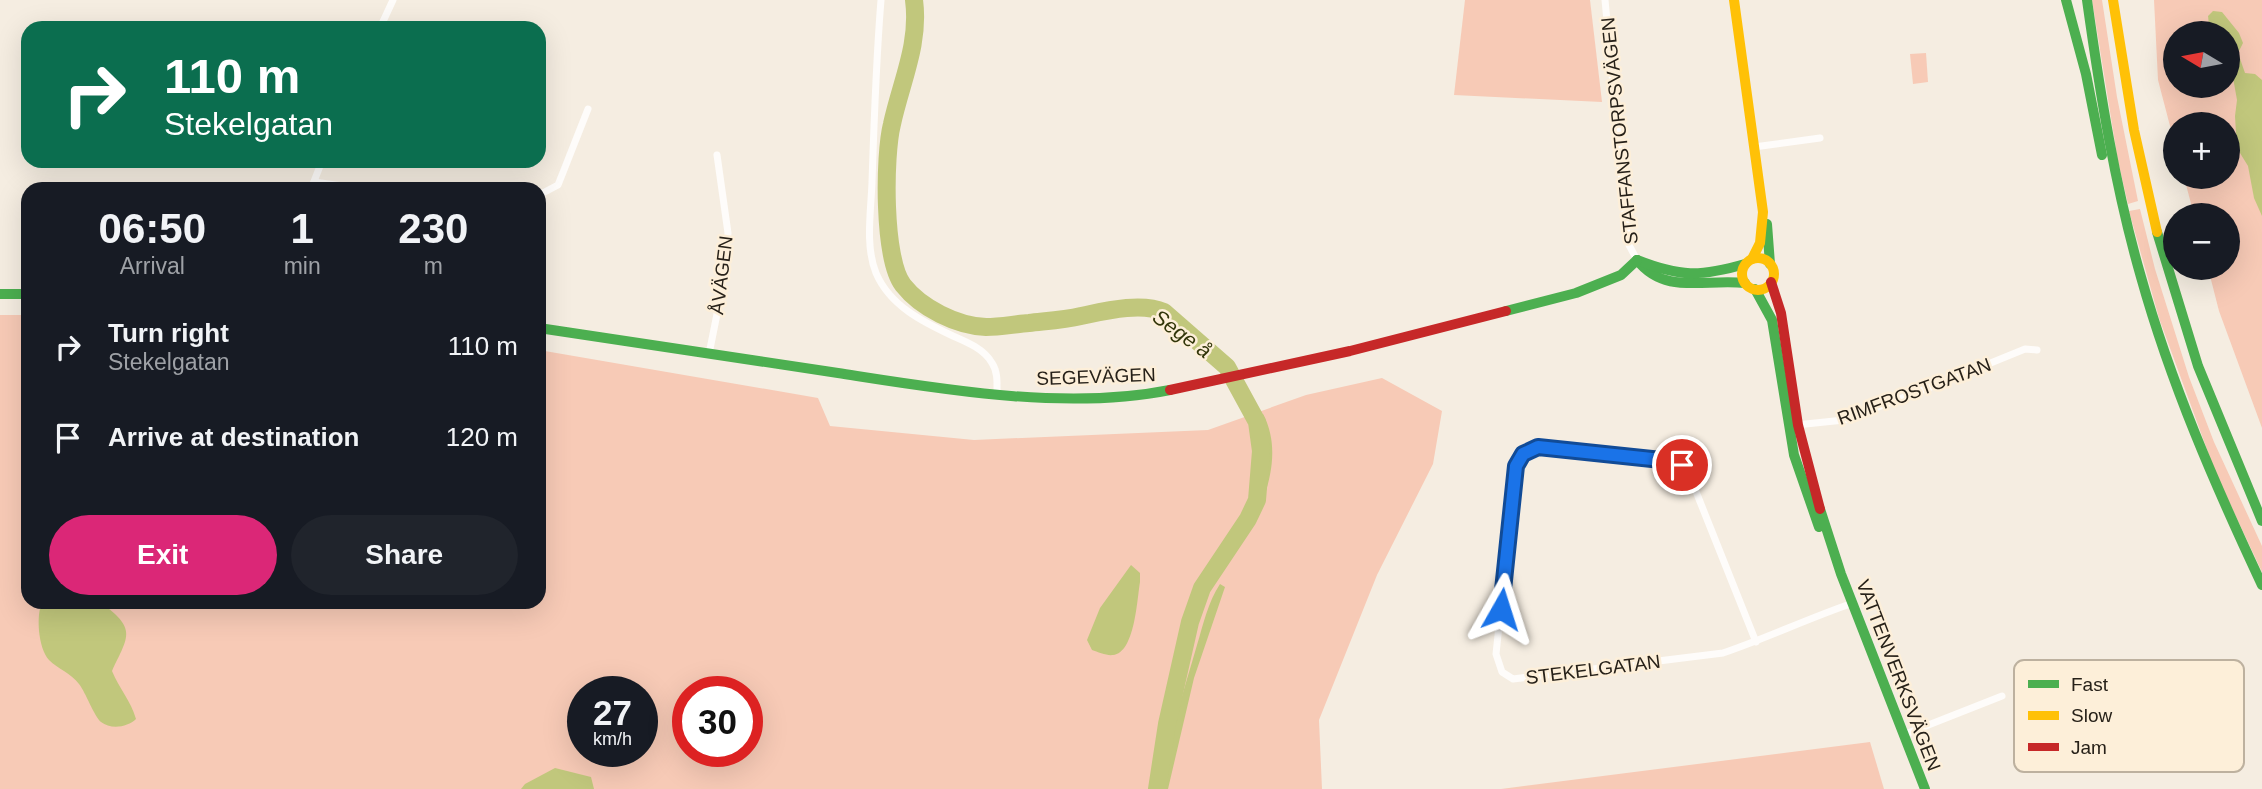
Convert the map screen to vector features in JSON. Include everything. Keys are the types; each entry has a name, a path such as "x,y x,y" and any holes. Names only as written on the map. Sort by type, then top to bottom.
{"main road":[{"path":"1637,260 1648,275 1667,282 1723,279 1766,287 1771,282 1773,273 1767,225 1734,0"},
{"path":"2066,0 2086,74 2112,198 2125,238 2142,280 2185,409 2262,584"},
{"path":"2087,0 2109,138 2142,280"},
{"path":"2113,0 2132,116 2153,219 2189,342 2262,521"},
{"path":"2123,0 2124,59 2132,116"},
{"path":"1750,286 1742,274 1760,243 1763,212"},
{"path":"1637,260 1678,274 1728,269 1759,258 1770,264"},
{"name":"SEGEVÄGEN","path":"546,329 883,380 997,394 1108,397 1159,392 1235,377 1350,351 1576,293 1621,275 1637,260"},
{"name":"VATTENVERKSVÄGEN","path":"1771,282 1783,321 1793,426"},
{"name":"VATTENVERKSVÄGEN","path":"1750,286 1772,320 1793,426 1841,574 1925,789"},
{"path":"0,294 21,294"}],"street":[{"path":"383,21 393,0"},
{"path":"881,0 870,234 874,269 885,288 902,307 926,324 965,341 986,355 995,368 997,394"},
{"name":"STAFFANSTORPSVÄGEN","path":"1605,0 1627,233 1637,260"},
{"path":"546,191 558,185 588,109"},
{"path":"1754,147 1820,138"},
{"name":"ÅVÄGEN","path":"709,354 721,294 727,233 718,155"},
{"name":"RIMFROSTGATAN","path":"1793,426 1844,420 2025,349 2037,350"},
{"name":"STEKELGATAN","path":"1756,642 1689,474 1682,465 1671,461 1538,447 1523,454 1516,466 1496,654 1502,672 1513,679 1723,653 1756,642 1853,603"},
{"path":"1903,735 2002,696"}],"shaded area":[{"path":"1465,0 1590,0 1602,102 1454,95"},
{"path":"2092,0 2102,0 2117,97 2138,201 2128,204 2118,161"},
{"path":"2154,0 2262,0 2262,428 2219,311 2211,280 2240,280 2240,203 2191,203 2187,189 2240,189 2240,112 2166,112 2158,80"},
{"path":"2213,11 2222,12 2229,21 2209,21 2208,16"},
{"path":"1926,53 1928,82 1913,84 1910,54"},
{"path":"2240,59 2245,73 2255,74 2262,80 2262,216 2254,198 2248,166 2240,153 2240,112 2236,112 2237,100 2240,98"},
{"path":"2140,209 2155,269 2189,377 2214,442 2262,546 2262,572 2216,474 2159,318 2129,211"},
{"path":"0,315 21,315 21,609 546,609 546,351 818,398 830,426 974,440 1208,430 1306,395 1382,378 1442,411 1433,464 1377,575 1319,720 1322,789 0,789"},
{"path":"1258,414 1263,414 1269,428 1272,458 1267,489 1249,531 1245,529 1258,501 1265,473 1265,444"},
{"path":"1131,565 1140,573 1140,582 1134,624 1126,645 1113,655 1092,650 1087,640 1100,608"},
{"path":"1220,584 1225,587 1194,678 1168,789 1161,789 1181,699 1206,614"},
{"path":"40,609 109,609 120,619 125,626 125,640 112,671 134,712 136,719 133,722 114,727 101,722 79,684 45,655 39,631"},
{"path":"1870,742 1884,789 1501,789"},
{"path":"555,768 591,777 594,789 521,789 525,784"}],"waterway":[{"name":"Sege å","path":"914,0 912,47 889,139 887,182 892,253 896,272 903,285 919,301 940,314 975,326 997,327 1134,308 1164,312 1227,367 1257,422 1261,451 1257,500 1248,519 1202,588 1190,622 1167,724 1157,789"}],"traffic: fast":[{"path":"2066,0 2086,74 2102,155"},
{"path":"2087,0 2116,174 2153,317 2195,434 2262,585"},
{"path":"1767,224 1770,264"},
{"path":"2157,232 2198,366 2262,521"},
{"path":"1637,260 1648,271 1673,282 1745,283"},
{"path":"1637,260 1666,270 1690,273 1745,264"},
{"path":"1506,311 1576,293 1621,275 1637,260"},
{"path":"1755,289 1772,320 1794,455 1819,527"},
{"path":"0,294 21,294"},
{"path":"546,329 961,391 1046,398 1089,398 1170,390"},
{"path":"1820,509 1841,574 1925,789"}],"traffic: slow":[{"path":"1734,0 1763,212 1760,243 1752,259"},
{"path":"2113,0 2134,130 2157,232"},
{"path":"1758,258 1769,263 1774,274 1769,285 1758,290 1747,285 1742,274 1747,263 1758,258"}],"traffic: jam":[{"path":"1771,282 1781,313 1798,425 1820,509"},
{"path":"1170,390 1350,351 1506,311"}],"route":[{"path":"1501,609 1516,466 1523,454 1538,447 1671,461 1682,465"}]}
